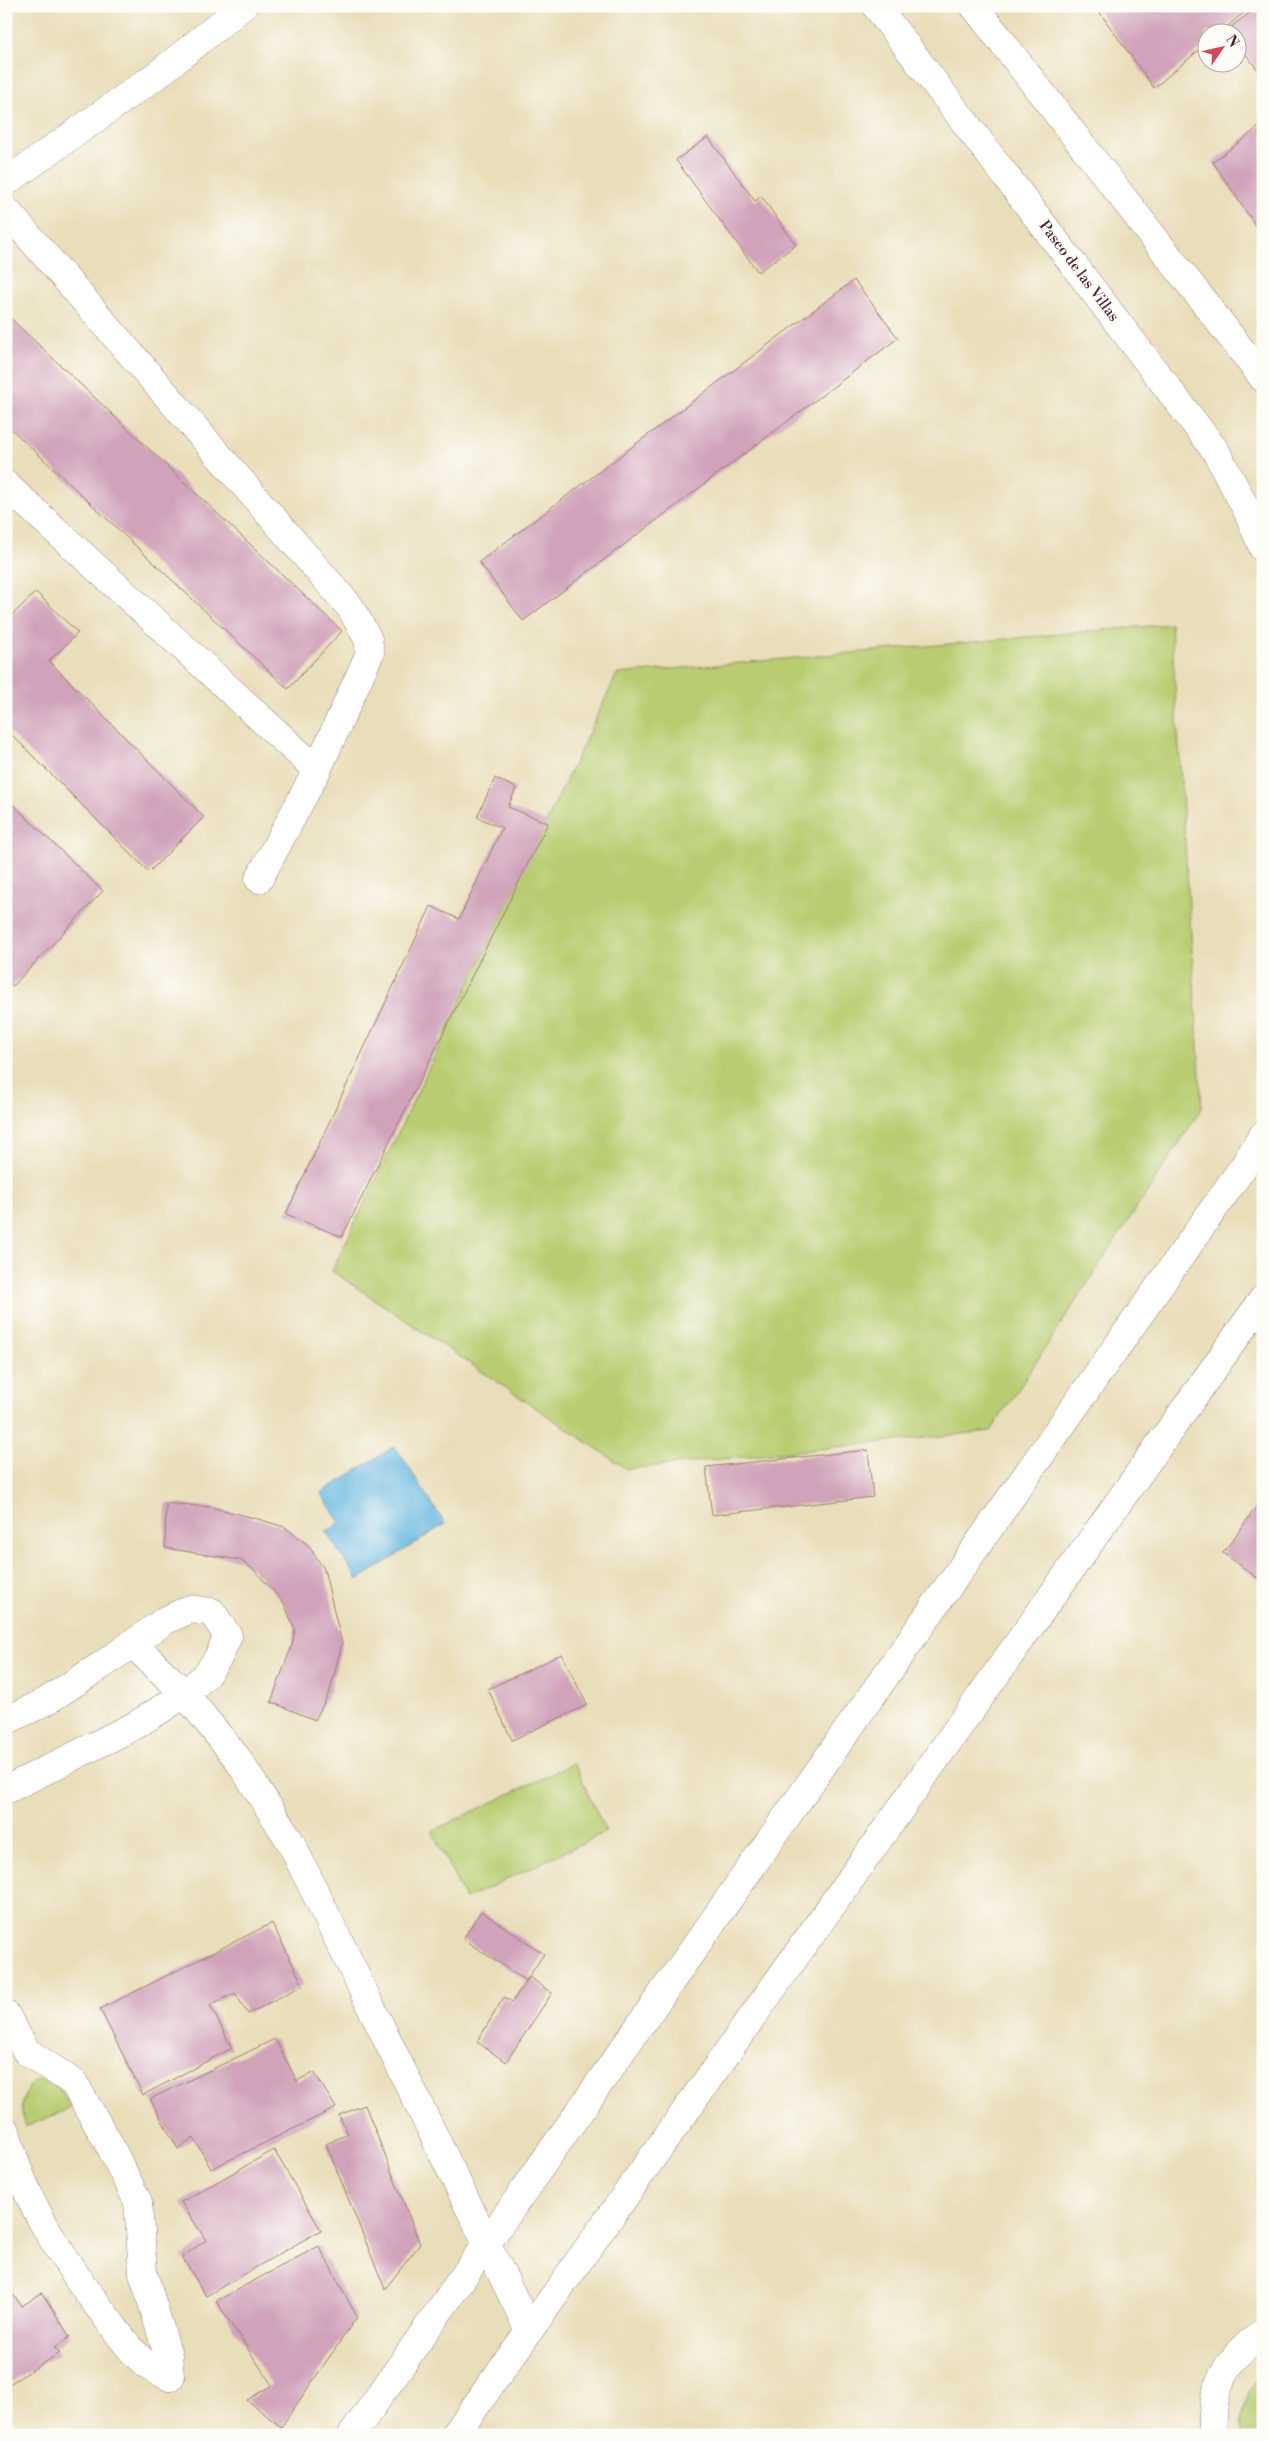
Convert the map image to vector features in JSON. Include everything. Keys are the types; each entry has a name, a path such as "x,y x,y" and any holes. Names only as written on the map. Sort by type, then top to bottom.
{"street":[{"path":"6,182 157,75 243,6"},
{"name":"Paseo de las Villas","path":"876,6 1215,450 1247,510 1263,548"},
{"path":"974,6 1263,378"},
{"path":"6,210 350,607 368,639 370,653 317,770 259,879"},
{"path":"6,485 317,770"},
{"path":"352,2435 1263,1135"},
{"path":"455,2435 1263,1299"},
{"path":"6,1721 45,1702 166,1620 190,1609 212,1612 228,1636 218,1658 206,1675 185,1694 136,1725 6,1790"},
{"path":"132,1643 185,1694 237,1758 290,1841 488,2242 529,2330"},
{"path":"6,2014 26,2051 74,2083 138,2202 143,2273 168,2355 170,2377 150,2367 130,2348 95,2303 52,2240 27,2192 6,2131"},
{"path":"1213,2435 1212,2412 1220,2379 1239,2350 1263,2332"}],"green space":[{"path":"1171,624 1202,1108 991,1431 627,1469 332,1271 617,674"},
{"path":"574,1763 606,1832 465,1899 432,1831"},
{"path":"41,2079 56,2082 71,2108 25,2127 22,2106 26,2092 30,2086"},
{"path":"1263,2371 1263,2435 1242,2435 1242,2417 1246,2401 1253,2385"}],"water":[{"path":"395,1446 445,1524 358,1580 326,1532 340,1523 321,1493"}],"building":[{"path":"1095,6 1249,6 1250,8 1232,22 1196,22 1196,52 1154,88"},
{"path":"1259,6 1263,6 1263,77 1246,54 1246,22 1237,22"},
{"path":"1263,124 1263,237 1213,162"},
{"path":"708,137 755,201 761,196 796,245 758,272 676,160"},
{"path":"854,280 898,338 523,621 479,562"},
{"path":"6,314 342,631 288,689 6,424"},
{"path":"36,592 78,633 49,661 204,817 149,872 6,729 6,621"},
{"path":"495,778 516,788 508,807 548,823 342,1237 286,1214 431,906 459,919 502,828 477,817"},
{"path":"6,798 103,891 13,986 6,980"},
{"path":"868,1450 873,1497 712,1515 706,1467"},
{"path":"1263,1498 1263,1582 1223,1553"},
{"path":"166,1503 211,1507 258,1519 285,1527 308,1545 324,1569 342,1644 330,1691 315,1720 271,1702 292,1645 295,1629 284,1603 254,1570 240,1560 165,1548"},
{"path":"562,1654 587,1705 512,1740 488,1689"},
{"path":"481,1911 544,1954 526,1981 463,1939"},
{"path":"272,1923 303,1985 248,2014 235,1993 210,2005 232,2048 143,2095 100,2009"},
{"path":"529,1977 552,1993 506,2062 477,2042 504,1997 512,2002"},
{"path":"275,2039 297,2081 314,2072 336,2108 211,2169 194,2138 178,2149 150,2099"},
{"path":"365,2105 420,2244 385,2289 326,2144 348,2134 339,2115"},
{"path":"274,2150 321,2230 206,2296 182,2257 206,2240 181,2202"},
{"path":"319,2246 357,2317 281,2427 247,2400 272,2385 216,2301"},
{"path":"9,2290 22,2306 42,2293 70,2337 55,2347 60,2353 6,2386 6,2292"}]}
